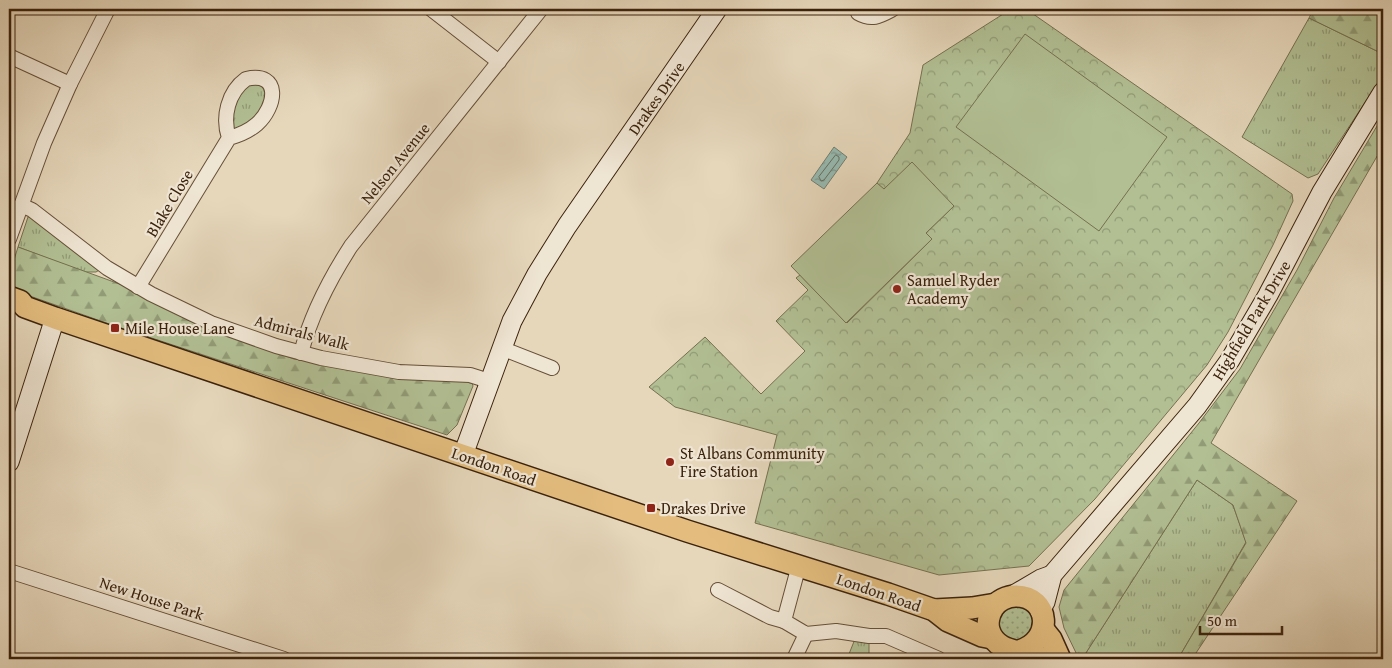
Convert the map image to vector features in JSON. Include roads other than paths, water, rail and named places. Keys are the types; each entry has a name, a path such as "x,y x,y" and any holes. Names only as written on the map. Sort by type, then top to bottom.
{"main road":[{"name":"London Road","path":"12,303 36,320 55,318 497,468 934,610 948,621 982,636 992,638 1008,650 1019,651 1043,659"},
{"name":"London Road","path":"934,610 972,608 1004,600 1027,598 1035,604 1060,659"},
{"path":"992,638 988,627 989,616 1004,600"},
{"path":"1019,651 1034,644 1040,637 1042,620"}],"street":[{"path":"10,233 44,143 70,84 108,9"},
{"path":"431,9 499,62"},
{"name":"Nelson Avenue","path":"301,354 313,314 329,282 351,246 541,9"},
{"name":"Drakes Drive","path":"462,455 512,321 533,281 567,226 717,9"},
{"path":"858,12 873,18 880,17 893,9"},
{"path":"9,56 70,84"},
{"name":"Highfield Park Drive","path":"1004,600 1041,579 1052,575 1197,406 1230,360 1268,295 1322,192 1383,92"},
{"name":"Blake Close","path":"138,287 229,138"},
{"name":"Admirals Walk","path":"21,205 32,210 107,268 138,287 211,323 301,354 399,372 470,375 489,380"},
{"path":"9,462 55,318"},
{"path":"501,348 552,368"},
{"path":"784,621 799,565"},
{"name":"New House Park","path":"9,570 284,659"},
{"name":"Highfield Park Drive","path":"1042,620 1052,575"},
{"path":"718,590 770,618 784,621 806,634 836,631 868,636 886,636 939,659"},
{"path":"794,659 806,634"}],"water":[{"path":"834,147 847,157 824,189 811,180"}],"place":[{"name":"Samuel Ryder Academy","path":"897,289"},
{"name":"Mile House Lane","path":"115,328"},
{"name":"St Albans Community Fire Station","path":"670,462"},
{"name":"Drakes Drive","path":"651,508"}]}
